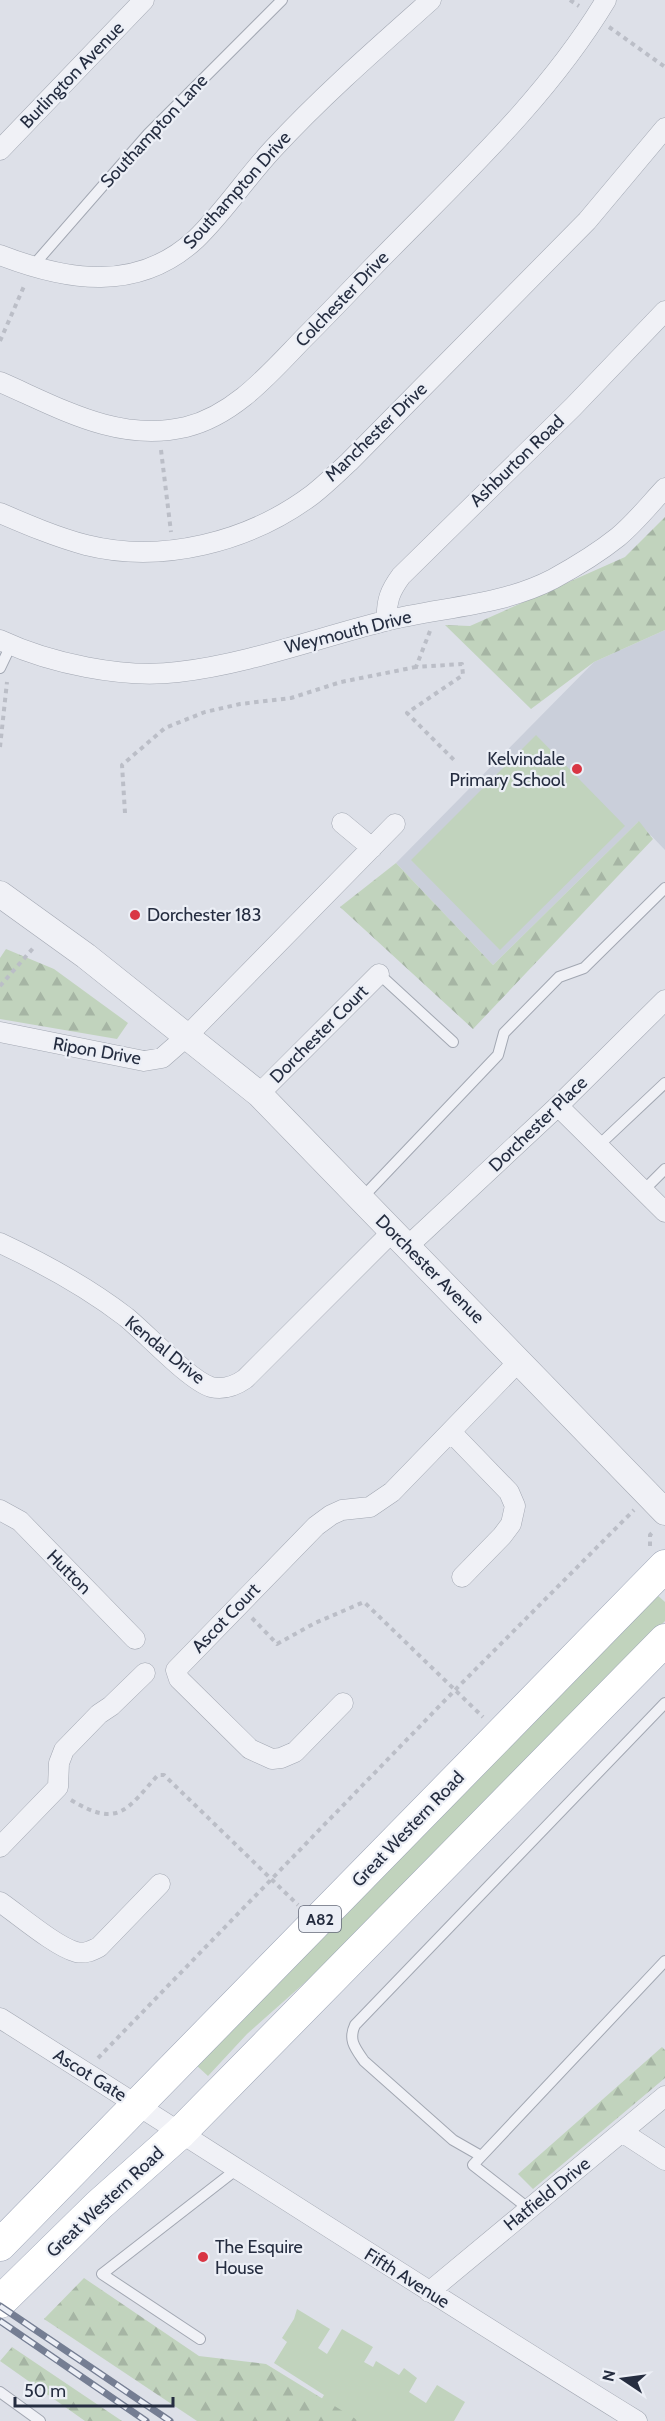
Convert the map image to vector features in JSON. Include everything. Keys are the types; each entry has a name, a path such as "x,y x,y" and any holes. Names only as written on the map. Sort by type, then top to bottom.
{"main road":[{"name":"Great Western Road","path":"7,2234 138,2104 665,1566"},
{"name":"Great Western Road","path":"0,2302 99,2205 180,2133 665,1640"}],"street":[{"name":"Burlington Avenue","path":"0,150 144,0"},
{"name":"Southampton Drive","path":"0,255 32,267 69,276 96,279 141,271 180,252 214,220 271,151 320,101 432,0"},
{"name":"Colchester Drive","path":"0,382 103,426 123,430 159,431 186,427 210,419 229,408 257,385 518,117 567,59 606,0"},
{"name":"Manchester Drive","path":"0,513 58,537 115,550 173,550 198,547 250,530 277,517 311,495 349,462 587,221 665,128"},
{"name":"Ashburton Road","path":"387,620 390,591 401,576 573,407 665,311"},
{"name":"Weymouth Drive","path":"5,643 66,662 102,669 144,673 177,672 237,661 387,620 522,593 552,579 619,536 665,488"},
{"path":"342,823 372,848"},
{"path":"186,1037 395,824"},
{"name":"Dorchester Avenue","path":"0,894 164,1016 186,1037 259,1094 657,1503"},
{"name":"Dorchester Court","path":"259,1094 379,974"},
{"name":"Dorchester Place","path":"401,1239 558,1106 665,1000"},
{"name":"Ripon Drive","path":"0,1032 144,1061 162,1058 186,1037"},
{"path":"558,1106 665,1212"},
{"name":"Kendal Drive","path":"0,1243 65,1276 103,1300 146,1334 199,1382 223,1388 235,1386 246,1379 401,1239"},
{"name":"Ascot Court","path":"343,1703 295,1752 272,1759 250,1749 177,1674 176,1670 316,1526 336,1512 370,1507 392,1492 519,1361"},
{"path":"451,1432 509,1492 515,1506 511,1524 462,1577"},
{"name":"Hutton","path":"0,1510 20,1521 135,1639"},
{"path":"0,1847 58,1787 59,1762 64,1750 99,1714 111,1706 145,1673"},
{"path":"0,1902 65,1947 78,1952 89,1952 99,1947 160,1884"},
{"name":"Ascot Gate","path":"0,2018 138,2104 180,2133"},
{"name":"Hatfield Drive","path":"429,2292 665,2096"},
{"path":"622,2132 665,2160"},
{"name":"Fifth Avenue","path":"180,2133 637,2421"}],"lane":[{"name":"Southampton Lane","path":"32,267 148,134 282,0"},
{"path":"0,668 5,643"},
{"path":"360,1199 498,1055 504,1033 535,1001 559,977 584,968 665,888"},
{"path":"379,974 453,1042"},
{"path":"598,1146 665,1083"},
{"path":"643,1191 665,1169"},
{"path":"481,2156 453,2140 364,2061 354,2048 351,2032 355,2025 665,1703"},
{"path":"528,2208 473,2165 665,1961"},
{"path":"200,2339 102,2274 237,2169"},
{"path":"0,2392 40,2421"}],"path":[{"path":"570,0 665,67"},
{"path":"0,341 32,267"},
{"path":"159,431 173,550"},
{"path":"416,667 438,610"},
{"path":"0,747 5,643"},
{"path":"124,813 122,765 165,728 205,712 240,704 291,698 341,682 416,667 462,664 463,675 406,713 456,762"},
{"path":"0,986 50,929"},
{"path":"85,2072 454,1690 657,1503"},
{"path":"239,1605 277,1644 315,1623 364,1602 501,1734"},
{"path":"58,1787 81,1806 117,1814 125,1811 158,1775 164,1775 316,1923"}],"shaded area":[{"name":"Kelvindale Primary School","path":"665,630 665,850 638,822 493,965 396,863 594,662"}],"green space":[{"path":"665,517 665,630 594,662 531,709 445,625 470,626 625,557"},
{"path":"536,735 625,826 500,950 411,860"},
{"path":"639,821 653,839 473,1029 340,907 396,863 493,965"},
{"path":"6,949 54,969 128,1023 117,1039 0,1019 0,958"},
{"path":"656,1594 665,1602 665,1621 363,1931 247,2034 208,2076 195,2064"},
{"path":"662,2047 665,2050 665,2078 533,2189 518,2174"},
{"path":"84,2278 199,2356 266,2364 359,2421 197,2421 44,2319"},
{"path":"297,2309 330,2329 318,2348 327,2354 342,2329 373,2347 364,2362 373,2367 376,2361 399,2375 404,2368 417,2378 409,2392 426,2403 437,2385 465,2402 454,2421 321,2421 312,2415 324,2395 274,2363 287,2342 282,2338 294,2319"},
{"path":"12,2347 122,2421 85,2421 0,2361"}],"railway":[{"path":"0,2306 170,2421"},
{"path":"0,2321 146,2421"}],"place":[{"name":"Kelvindale Primary School","path":"577,769"},
{"name":"Dorchester 183","path":"135,915"},
{"name":"The Esquire House","path":"203,2257"}]}
